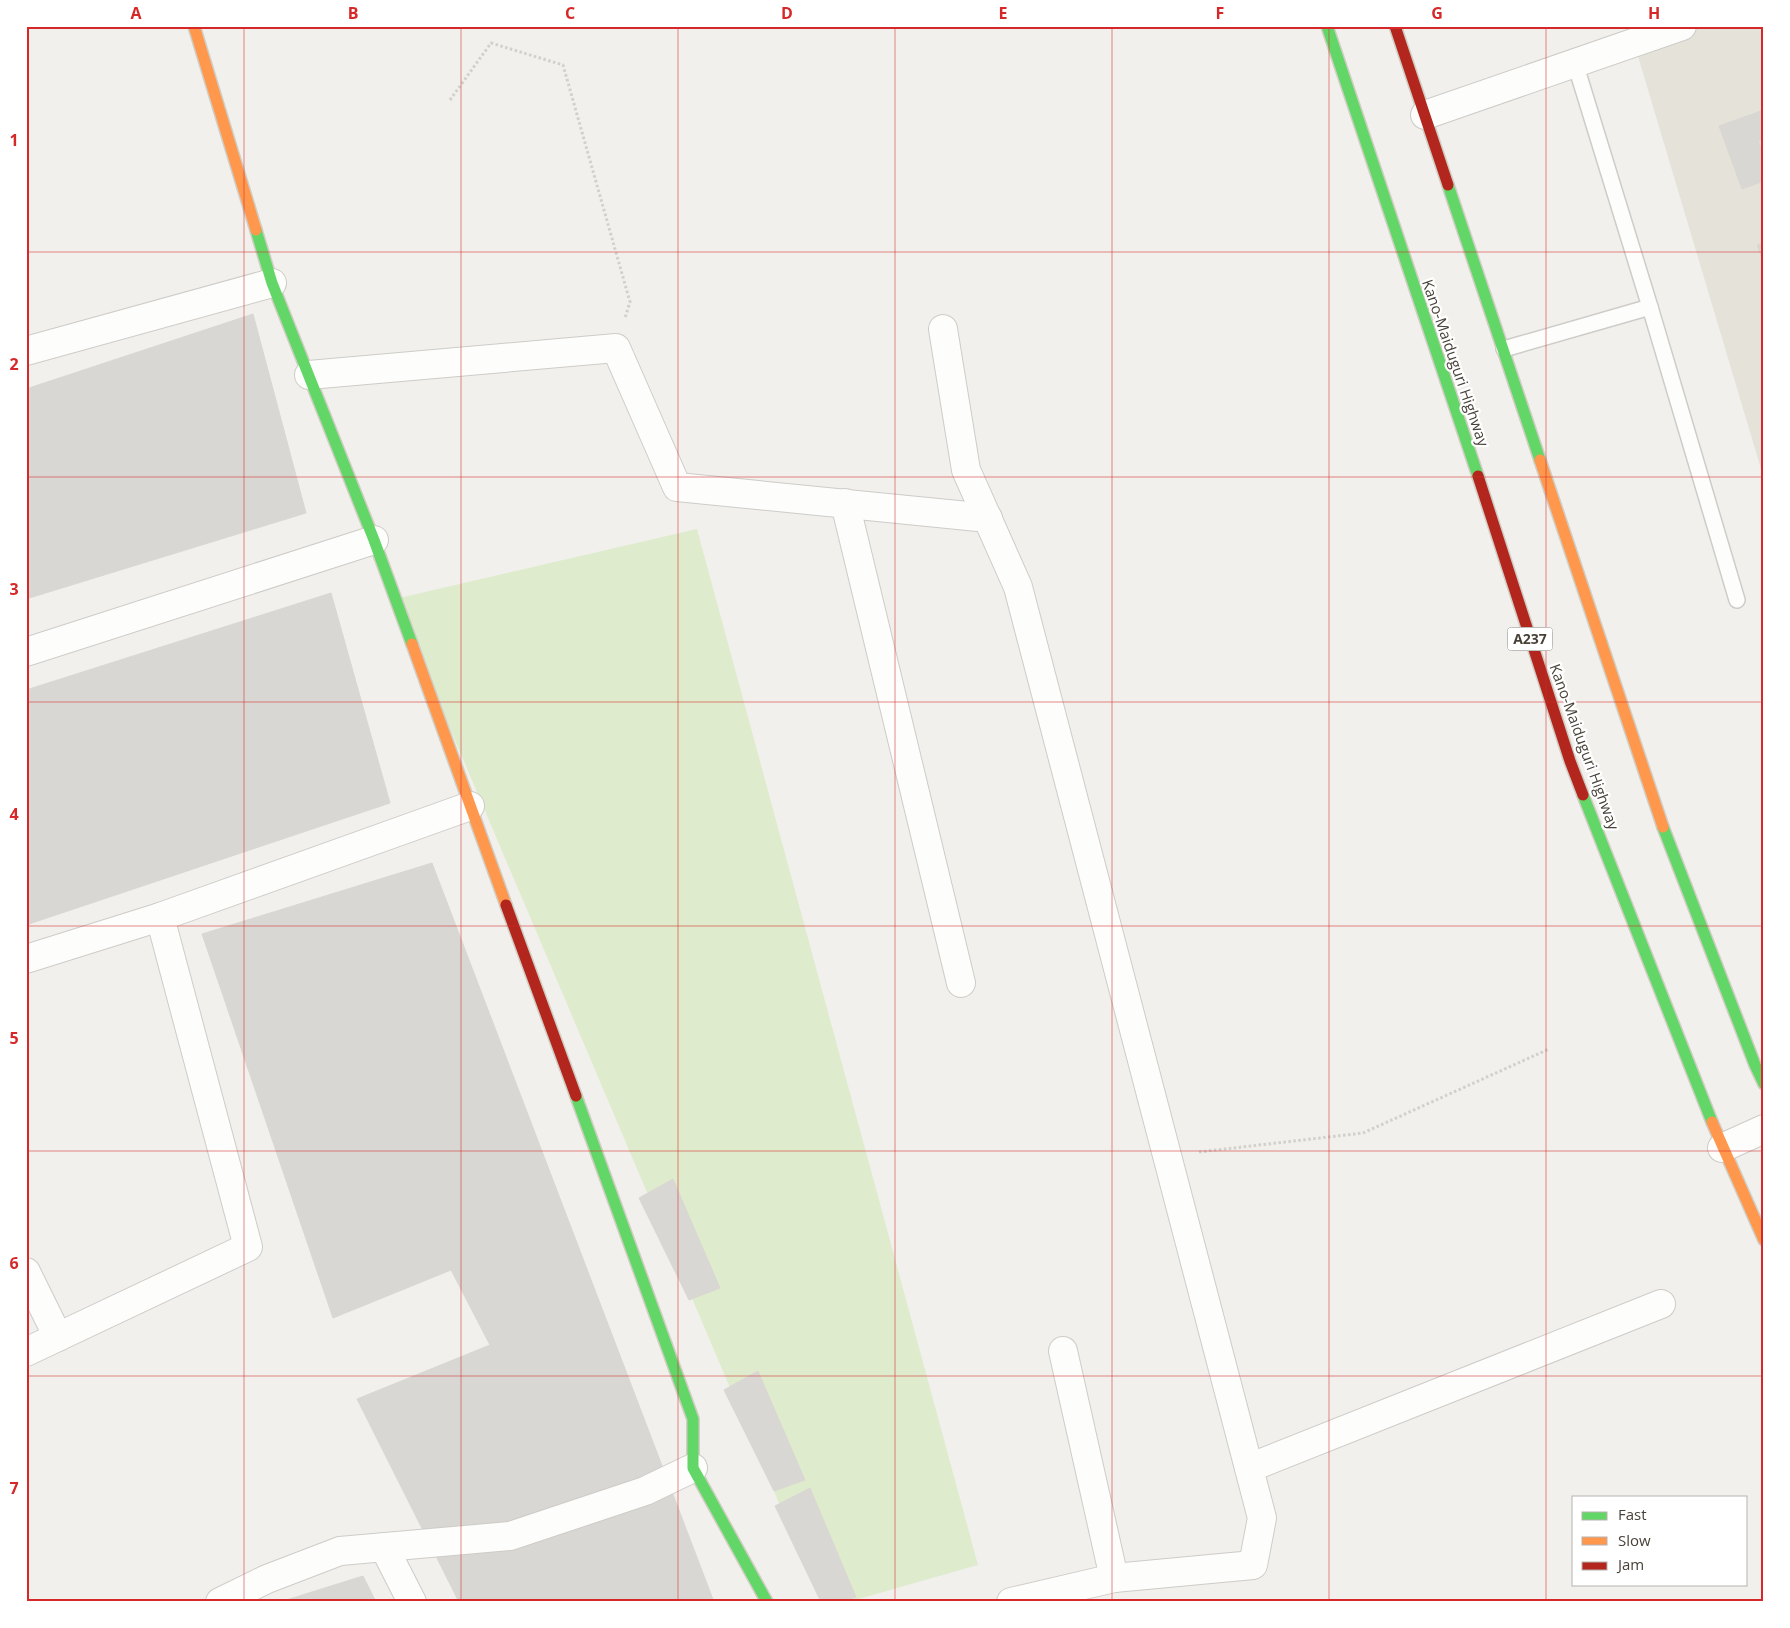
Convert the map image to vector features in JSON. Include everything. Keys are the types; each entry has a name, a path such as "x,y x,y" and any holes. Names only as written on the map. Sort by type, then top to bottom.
{"main road":[{"path":"194,26 272,283 374,540 693,1419 693,1468 767,1602"},
{"name":"Kano-Maiduguri Highway","path":"1327,26 1481,486 1570,761 1722,1148 1764,1240"},
{"path":"1395,26 1664,833 1764,1084"}],"street":[{"path":"1425,115 1682,26"},
{"path":"26,351 272,283"},
{"path":"943,328 966,470 1018,587 1262,1518 1252,1565 1114,1578 1011,1602"},
{"path":"309,375 616,348 677,487 988,518"},
{"path":"845,503 961,983"},
{"path":"26,652 374,540"},
{"path":"26,959 160,917 470,806"},
{"path":"26,1352 248,1247 160,917"},
{"path":"1722,1148 1764,1129"},
{"path":"26,1272 58,1337"},
{"path":"1250,1468 1661,1304"},
{"path":"1063,1351 1114,1578"},
{"path":"220,1602 267,1579 340,1552 510,1536 645,1491 693,1468"},
{"path":"384,1547 412,1602"}],"lane":[{"path":"1575,63 1737,600"},
{"path":"1504,349 1650,307"}],"path":[{"path":"450,100 491,43 563,65 630,302 616,348"},
{"path":"1168,1156 1363,1133 1549,1049"}],"shaded area":[{"path":"1629,26 1764,26 1764,479"}],"green space":[{"path":"697,529 978,1565 848,1602 821,1602 395,599"}],"building":[{"path":"1764,110 1764,139 1758,141 1764,154 1764,181 1742,189 1719,126"},
{"path":"1764,243 1764,264 1757,245"},
{"path":"253,314 306,513 26,599 26,389"},
{"path":"331,593 390,803 26,925 26,690"},
{"path":"432,863 714,1602 459,1602 357,1399 490,1345 451,1270 333,1318 202,934"},
{"path":"673,1179 720,1288 689,1300 639,1198"},
{"path":"758,1371 805,1480 774,1491 724,1390"},
{"path":"810,1488 856,1597 843,1602 821,1602 775,1506"},
{"path":"363,1576 376,1602 280,1602"}],"traffic: fast":[{"path":"1327,26 1478,476"},
{"path":"1448,185 1540,460"},
{"path":"256,230 272,283 374,540 412,644"},
{"path":"1583,795 1712,1122"},
{"path":"1663,827 1764,1084"},
{"path":"576,1096 693,1419 693,1468 767,1602"}],"traffic: slow":[{"path":"194,26 256,230"},
{"path":"1540,460 1663,827"},
{"path":"412,644 506,905"},
{"path":"1712,1122 1764,1240"}],"traffic: jam":[{"path":"1395,26 1448,185"},
{"path":"1478,476 1570,761 1583,795"},
{"path":"506,905 576,1096"}]}
